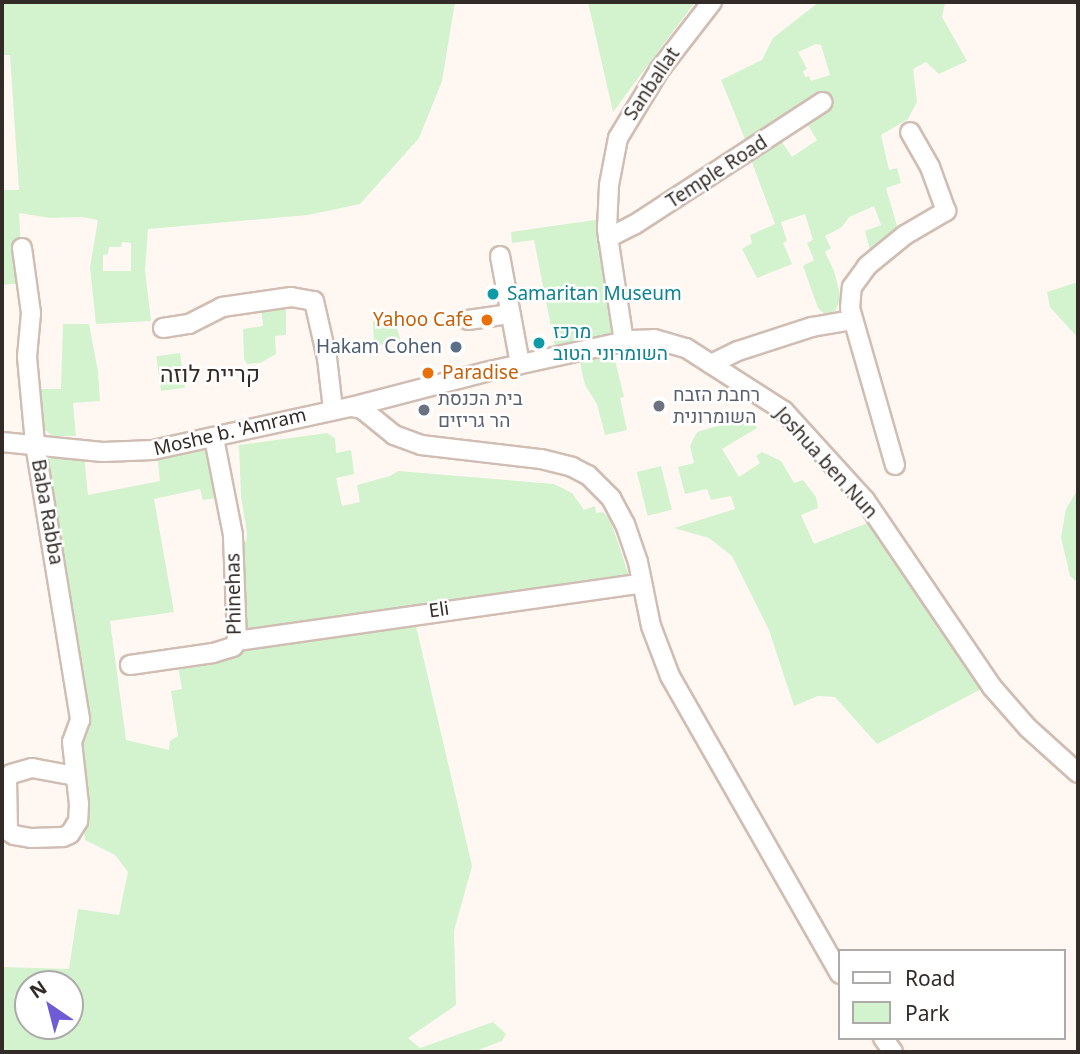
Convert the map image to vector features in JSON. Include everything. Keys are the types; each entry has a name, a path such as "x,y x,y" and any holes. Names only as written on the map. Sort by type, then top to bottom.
{"street":[{"name":"Sanballat","path":"624,342 608,238 608,185 618,138 660,68 712,2"},
{"name":"Temple Road","path":"608,238 634,225 823,102"},
{"path":"895,465 851,320 852,287 867,266 905,235 946,211 930,167 910,132"},
{"name":"Baba Rabba","path":"22,247 31,313 27,357 35,444 80,720 72,742 75,776 78,821 69,834 31,838 8,831 7,779 11,774 32,768 75,776"},
{"path":"500,256 520,364"},
{"path":"163,328 189,324 222,307 291,297 314,301 327,358 332,409"},
{"path":"468,320 509,314"},
{"path":"711,364 738,351 813,327 851,320"},
{"name":"Joshua ben Nun","path":"351,407 520,364 624,342 665,341 686,348 784,411 865,500 992,687 1028,728 1078,774"},
{"path":"351,407 362,409 394,435 421,445 541,459 572,467 588,475 607,492 620,513 642,583 653,635 666,668 838,970"},
{"name":"Moshe b. 'Amram","path":"2,442 128,452 214,438 332,409 351,407"},
{"name":"Phinehas","path":"130,665 213,653 233,647 237,641 233,535 214,438"},
{"name":"Eli","path":"237,641 642,583"}],"green space":[{"path":"2,2 455,2 442,81 419,138 360,204 308,215 148,229 145,270 151,321 96,324 90,267 98,220 82,217 50,218 19,213 23,283 2,285 2,190 19,190 10,55 2,55","holes":["122,242 131,243 131,271 103,271 103,255 108,254 109,247 121,247"]},
{"path":"588,2 695,2 613,112"},
{"path":"819,2 945,2 942,17 967,61 939,74 926,62 913,69 917,102 908,119 881,135 889,170 897,168 901,183 886,188 899,233 872,257 865,231 881,225 874,206 849,217 842,227 825,236 831,248 825,252 834,271 841,298 835,311 826,315 818,308 803,266 814,260 807,243 813,240 805,214 781,222 787,241 783,243 792,264 757,278 742,249 752,243 750,235 775,224 750,157 780,139 792,157 817,140 806,122 747,144 721,80 762,60 773,38","holes":["816,44 821,45 830,75 811,81 809,76 805,77 803,71 807,69 798,52"]},
{"path":"602,219 616,335 555,347 534,240 512,243 511,232"},
{"path":"1078,282 1078,338 1050,307 1047,292"},
{"path":"286,303 286,335 275,336 276,354 260,363 247,364 244,359 243,329 263,326 261,304"},
{"path":"394,319 401,341 374,346 373,321"},
{"path":"63,324 89,324 98,372 100,401 73,403 76,436 53,436 42,428 35,389 61,389"},
{"path":"613,352 624,397 620,398 627,430 605,435 597,404 585,385 579,358"},
{"path":"180,353 185,388 161,391 156,356"},
{"path":"742,419 747,425 753,421 757,428 722,449 739,477 760,463 756,456 762,452 781,461 794,483 803,480 816,497 818,508 801,515 814,544 875,520 985,687 877,744 835,697 818,696 794,706 769,630 732,556 709,538 674,528 735,509 731,496 711,500 707,489 685,494 678,467 694,463 690,446 697,432"},
{"path":"327,433 335,438 336,453 351,450 354,474 336,478 342,506 360,502 357,485 390,476 398,471 554,484 572,493 584,510 595,506 596,513 603,512 610,519 630,579 246,635 239,541 246,542 247,533 241,496 239,445"},
{"path":"210,445 218,498 203,500 200,489 154,499 174,612 110,621 126,740 169,750 170,741 178,736 171,691 182,689 178,666 244,652 243,647 408,620 416,626 472,866 454,931 456,1005 408,1038 420,1048 493,1022 506,1034 502,1041 473,1052 2,1052 2,967 69,969 78,909 119,915 128,872 115,855 85,840 77,750 91,724 57,553 44,468 47,460 58,455 84,455 88,495 160,481 157,452"},
{"path":"661,466 672,510 648,516 637,472"},
{"path":"1078,489 1078,583 1070,576 1061,537 1066,509"}],"place":[{"name":"Samaritan Museum","path":"493,294"},
{"name":"Yahoo Cafe","path":"487,320"},
{"name":"מרכז השומרוני הטוב","path":"539,343"},
{"name":"Hakam Cohen","path":"456,347"},
{"name":"Paradise","path":"428,373"},
{"name":"רחבת הזבח השומרונית","path":"659,406"},
{"name":"בית הכנסת הר גריזים","path":"424,410"}],"district":[{"name":"קריית לוזה","path":"210,373"}]}
